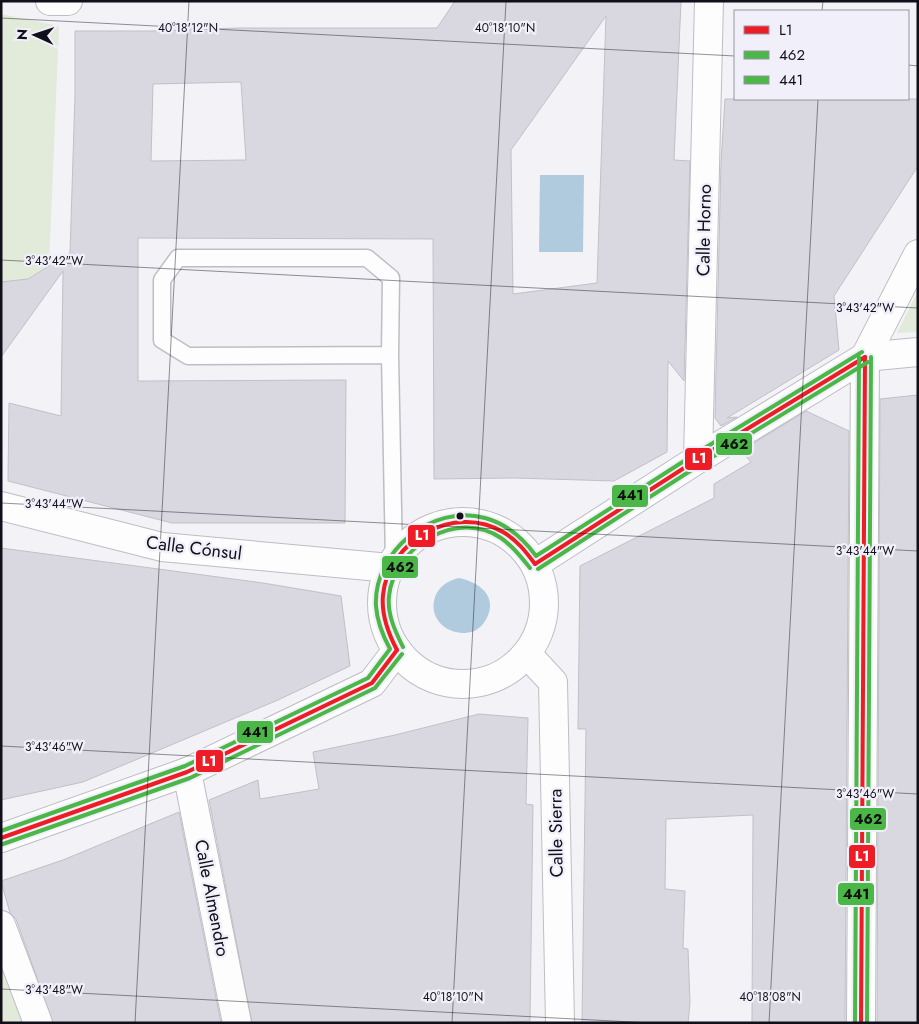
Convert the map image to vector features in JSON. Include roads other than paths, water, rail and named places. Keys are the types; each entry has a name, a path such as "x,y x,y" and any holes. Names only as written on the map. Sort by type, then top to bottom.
{"street":[{"path":"51,1 68,1"},
{"name":"Calle Horno","path":"698,459 709,1"},
{"path":"861,1023 865,357 918,254"},
{"path":"535,564 698,459 865,357 918,352"},
{"name":"Calle Cónsul","path":"1,506 162,547 392,564"},
{"path":"454,522 478,522 501,531 520,545 535,564 542,585 544,608 539,632 527,654 508,670 486,681 461,684 437,679 415,668 397,650 388,631 383,610 384,588 392,564 410,542 430,528 454,522"},
{"path":"1,838 187,772 372,683 397,650"},
{"name":"Calle Sierra","path":"527,654 553,682 560,1023"},
{"name":"Calle Almendro","path":"187,772 237,1023"},
{"path":"1,925 38,1023"}],"lane":[{"path":"390,355 188,356 162,340 162,280 178,258 367,258 391,278 392,564"}],"water":[{"path":"540,175 584,175 583,252 539,252"},
{"path":"459,578 476,584 487,594 489,601 488,616 483,624 476,630 468,633 450,630 441,624 433,607 439,590 447,583"}]}
